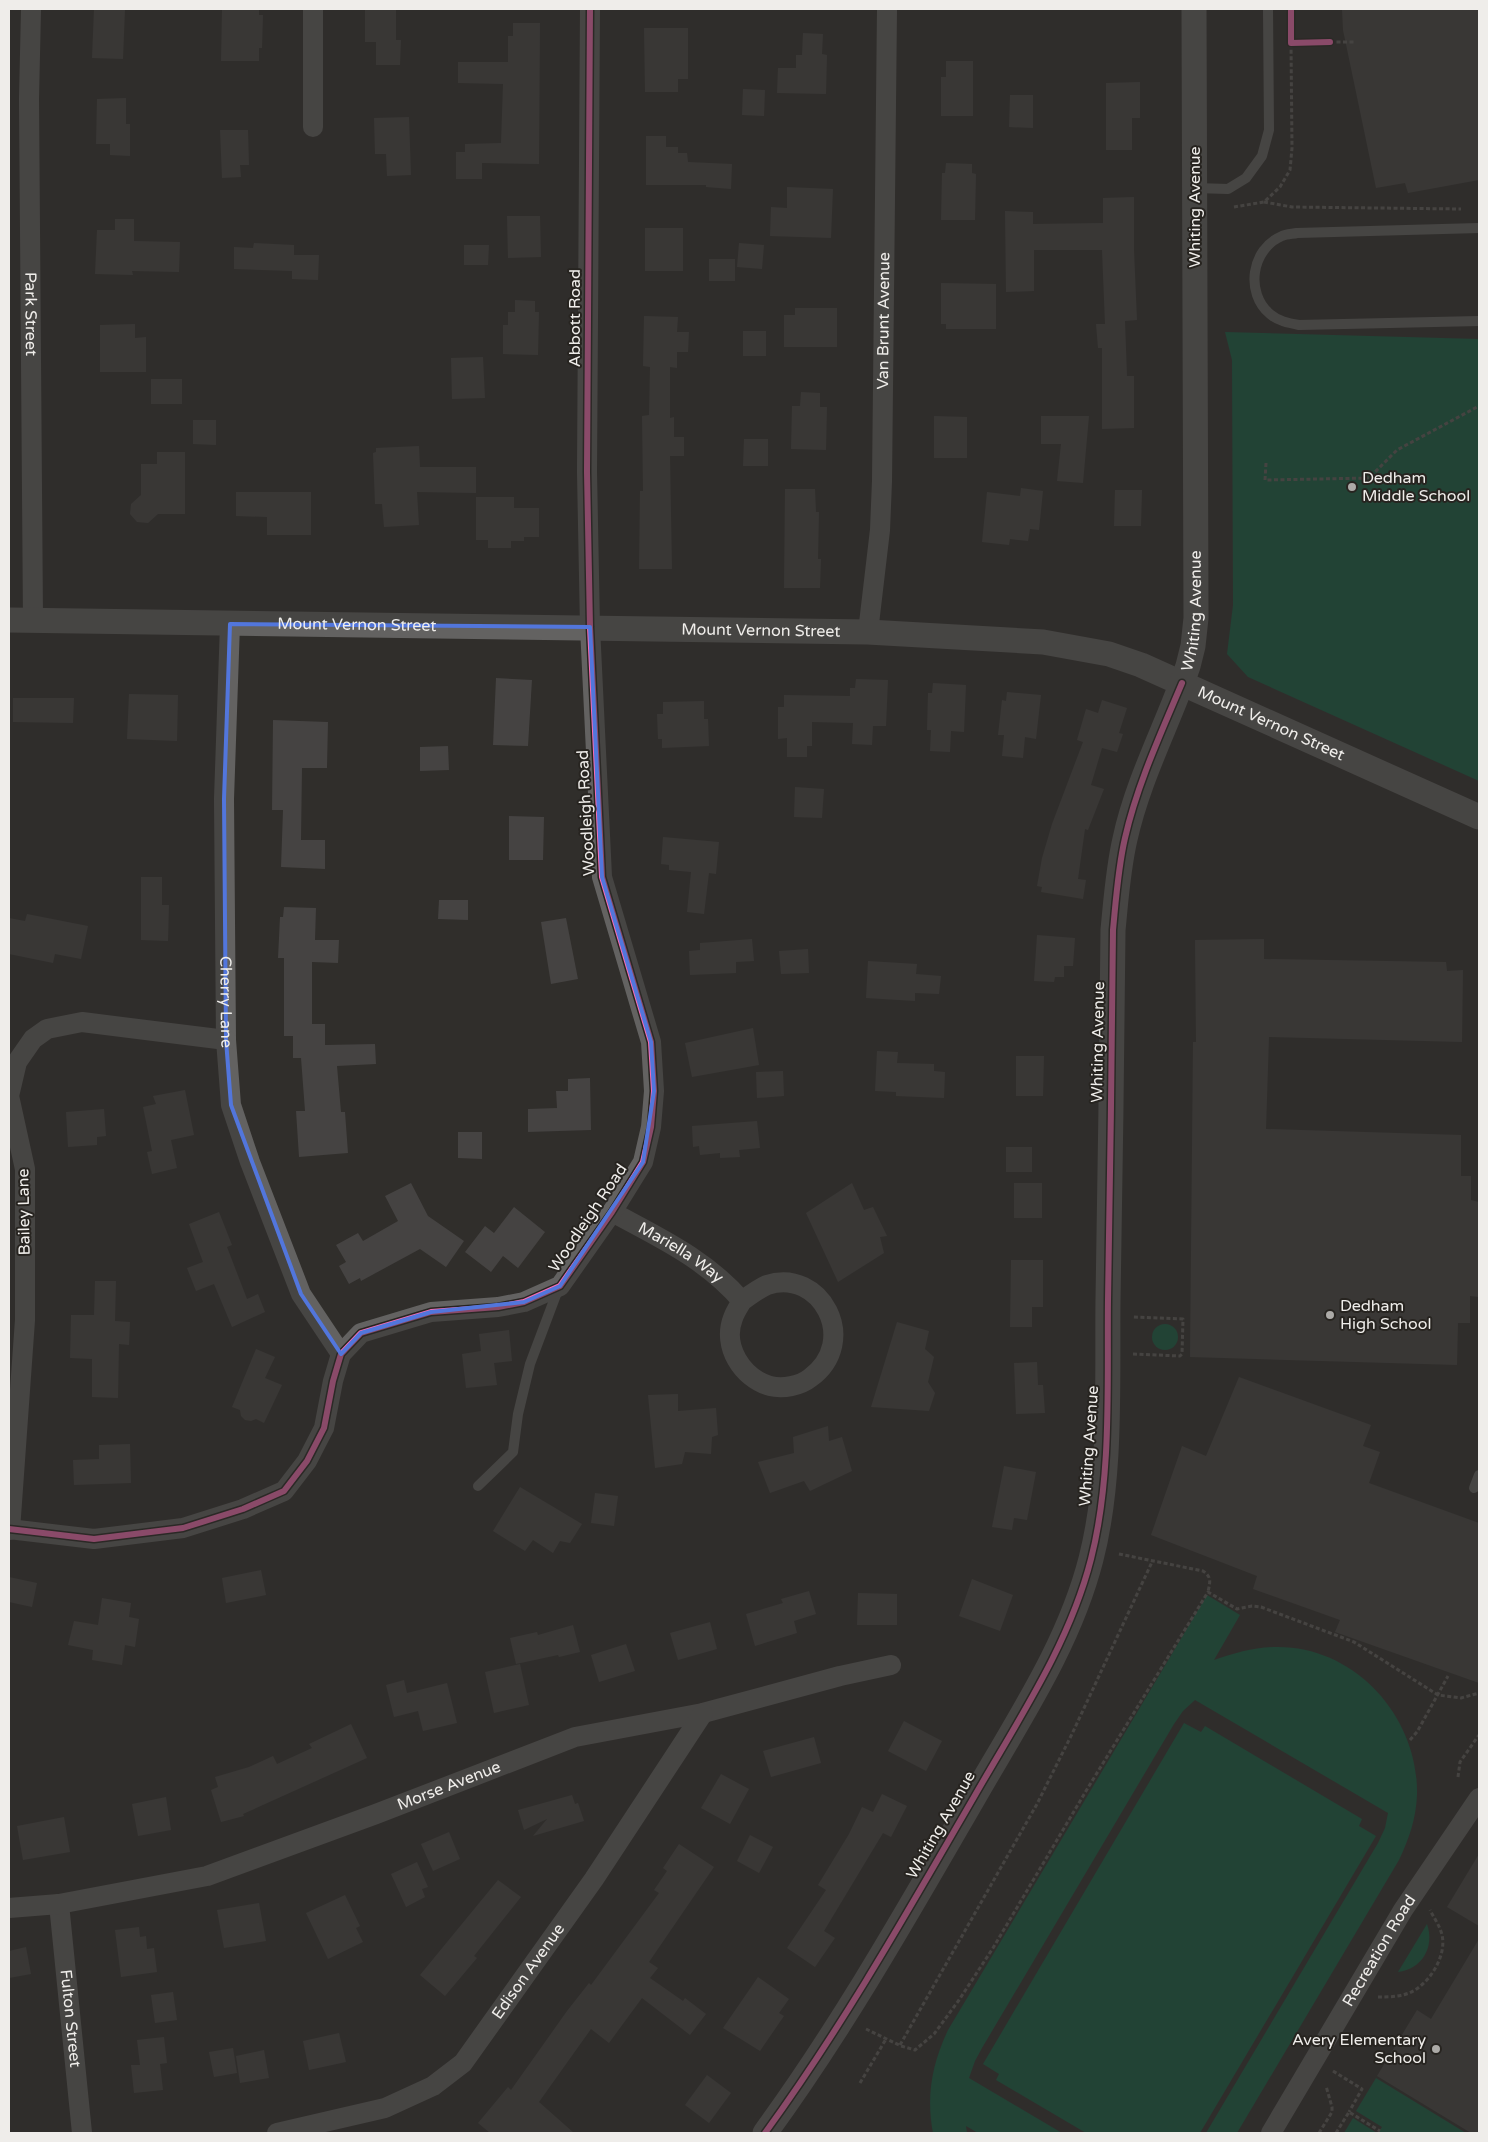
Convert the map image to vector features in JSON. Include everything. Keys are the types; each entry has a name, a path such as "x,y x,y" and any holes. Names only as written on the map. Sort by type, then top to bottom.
{"street":[{"name":"Park Street","path":"32,9 28,99 33,620"},
{"path":"313,9 313,127"},
{"name":"Abbott Road","path":"590,9 587,472 590,627"},
{"name":"Van Brunt Avenue","path":"868,632 880,530 882,481 887,9"},
{"name":"Whiting Avenue","path":"765,2133 803,2080 889,1943 1046,1670 1068,1626 1092,1556 1099,1512 1107,1414 1113,930 1117,885 1125,838 1139,790 1182,683 1193,646 1196,618 1194,9"},
{"name":"Mount Vernon Street","path":"9,620 868,632 1043,642 1109,654 1141,664 1479,817"},
{"name":"Cherry Lane","path":"230,624 224,799 226,1040 232,1105 250,1162 301,1294 341,1354"},
{"name":"Woodleigh Road","path":"10,1530 94,1539 182,1528 242,1509 284,1491 307,1462 324,1428 333,1381 341,1354 361,1333 431,1312 498,1307 524,1302 560,1286 612,1212 643,1162 651,1127 654,1091 651,1042 602,877 590,627"},
{"name":"Bailey Lane","path":"10,1530 25,1320 25,1169 9,1096 17,1062 32,1039 47,1029 82,1022 226,1040"},
{"name":"Mariella Way","path":"612,1212 690,1254 725,1281 742,1301"},
{"path":"786,1283 802,1287 816,1296 827,1309 833,1325 834,1342 829,1358 819,1372 805,1382 789,1387 771,1386 755,1380 742,1368 733,1354 730,1336 732,1319 742,1301 753,1292 769,1284 786,1283"},
{"name":"Morse Avenue","path":"9,1908 59,1904 207,1876 376,1814 575,1736 703,1713 840,1676 891,1665"},
{"name":"Edison Avenue","path":"277,2133 385,2108 433,2086 462,2063 594,1879 703,1713"},
{"name":"Recreation Road","path":"1271,2133 1404,1910 1479,1798"},
{"name":"Fulton Street","path":"59,1904 82,2133"}],"lane":[{"path":"1195,188 1228,189 1246,178 1262,156 1269,130 1268,9"},
{"path":"1479,228 1297,232 1281,236 1268,244 1259,257 1254,272 1254,287 1260,302 1270,314 1283,322 1299,325 1479,321"},
{"path":"478,1486 513,1452 518,1414 530,1364 560,1286"},
{"path":"1474,1488 1479,1475"}],"path":[{"path":"1291,34 1291,43 1301,43"},
{"path":"1320,42 1354,42"},
{"path":"1264,202 1292,207 1469,209"},
{"path":"1266,463 1266,480 1369,478 1397,450 1479,406"},
{"path":"1133,1317 1180,1317 1183,1319 1182,1354 1180,1356 1133,1354"},
{"path":"864,2028 910,2050 920,2048 934,2034 993,1948 1089,1786 1208,1592 1211,1580 1209,1575 1203,1571 1119,1554"},
{"path":"900,2046 1037,1804 1072,1734 1152,1562"},
{"path":"1208,1592 1237,1609 1252,1606 1261,1607 1354,1642 1438,1695 1461,1698 1479,1693"},
{"path":"1410,1740 1417,1732 1448,1676"},
{"path":"1458,1777 1460,1762 1479,1737"},
{"path":"1376,1997 1398,1996 1411,1992 1435,1969 1443,1950 1442,1936 1428,1907"},
{"path":"860,2083 886,2039"},
{"path":"1332,2071 1362,2089 1336,2133"},
{"path":"1349,2112 1380,2131"}],"highlighted area":[{"path":"230,624 590,627 602,877 651,1042 654,1091 643,1162 560,1286 524,1302 431,1312 361,1333 341,1354 301,1294 231,1105 226,1040 224,799"}],"green space":[{"path":"1225,332 1479,339 1479,781 1248,677 1227,654 1233,605 1232,360"},
{"path":"1165,1324 1174,1328 1178,1337 1174,1346 1165,1350 1156,1346 1152,1337 1156,1328"},
{"path":"1207,1595 1240,1615 1214,1660 1260,1648 1276,1647 1305,1650 1332,1659 1356,1673 1377,1692 1394,1714 1407,1739 1415,1766 1417,1795 1411,1829 1399,1860 1237,2133 1206,2133 1378,1843 1385,1828 1388,1813 1195,1700 1183,1711 1174,1724 982,2048 969,2078 1062,2133 978,2133 966,2126 967,2133 933,2133 930,2093 934,2068 948,2030"},
{"path":"1184,1723 1201,1732 1205,1726 1362,1819 1359,1826 1376,1836 1200,2133 1086,2133 996,2080 999,2074 983,2064"},
{"path":"1427,1924 1429,1933 1428,1949 1420,1962 1398,1972"},
{"path":"1376,2078 1466,2133 1378,2133 1382,2127 1356,2111"},
{"path":"1353,2118 1377,2133 1344,2133"}],"building":[{"path":"94,9 125,9 123,59 92,58"},
{"path":"222,9 259,9 259,15 263,15 262,48 259,48 259,61 221,61"},
{"path":"365,9 396,9 396,40 401,40 400,65 376,65 376,42 365,42"},
{"path":"1342,9 1479,9 1479,180 1408,193 1405,183 1376,188 1343,30"},
{"path":"513,23 540,23 539,164 482,163 482,179 456,179 456,152 465,152 465,144 501,143 503,84 458,83 458,62 508,62 508,36 513,36"},
{"path":"644,28 688,28 688,79 678,79 678,92 645,92"},
{"path":"803,33 823,34 822,54 827,55 826,94 777,93 778,68 796,68 796,55 802,55"},
{"path":"946,61 973,61 973,116 941,116 941,77 946,77"},
{"path":"1140,82 1140,118 1132,118 1132,150 1106,150 1106,83"},
{"path":"743,89 765,90 764,116 742,115"},
{"path":"1010,95 1033,95 1033,128 1009,127"},
{"path":"126,98 126,124 130,124 130,156 110,155 110,144 96,144 97,99"},
{"path":"409,117 411,175 387,176 386,154 375,154 374,118"},
{"path":"220,130 248,130 249,165 240,165 241,177 222,178"},
{"path":"646,136 666,136 666,147 678,147 678,153 687,153 688,162 732,164 731,189 706,187 706,185 646,185"},
{"path":"946,163 972,164 972,173 976,174 975,220 941,220 942,173 945,173"},
{"path":"787,187 833,189 831,238 770,236 771,207 787,208"},
{"path":"1134,197 1137,320 1125,321 1127,376 1134,376 1134,428 1102,429 1102,348 1098,348 1096,324 1105,324 1102,250 1034,250 1034,291 1006,292 1005,211 1033,212 1033,224 1103,223 1103,198"},
{"path":"507,216 540,216 541,257 508,258"},
{"path":"115,219 134,219 134,241 180,242 179,272 132,271 133,275 95,274 97,230 115,230"},
{"path":"645,228 683,228 683,271 645,271"},
{"path":"254,243 294,245 294,255 319,255 318,280 292,279 292,271 234,269 234,247 253,248"},
{"path":"739,243 764,245 762,269 737,267"},
{"path":"464,245 489,245 488,265 464,265"},
{"path":"709,259 735,259 735,281 709,281"},
{"path":"941,283 996,284 996,329 946,329 946,324 941,324"},
{"path":"515,300 535,301 535,312 539,312 538,355 503,354 503,325 508,325 508,312 515,312"},
{"path":"795,308 837,308 837,347 784,347 784,315 795,315"},
{"path":"644,316 678,317 677,332 689,332 688,352 677,352 677,368 670,367 670,418 674,417 674,437 684,437 684,456 670,456 672,569 639,569 640,491 643,491 642,416 649,415 650,367 643,366"},
{"path":"135,324 135,338 146,337 146,372 100,372 100,325"},
{"path":"743,331 766,331 766,356 743,356"},
{"path":"483,357 485,398 452,399 451,358"},
{"path":"151,379 182,379 182,404 151,404"},
{"path":"801,392 820,393 820,407 827,407 826,450 791,449 792,406 800,406"},
{"path":"934,416 967,417 967,458 934,458"},
{"path":"1041,416 1089,416 1083,483 1057,481 1061,444 1041,444"},
{"path":"193,420 216,420 216,445 193,444"},
{"path":"744,439 768,439 768,466 743,466"},
{"path":"419,446 420,467 476,467 476,493 417,492 419,525 384,527 382,504 375,504 373,453 376,452 376,448"},
{"path":"157,452 185,452 185,514 158,514 148,523 137,522 130,514 131,504 141,495 141,464 157,464"},
{"path":"1021,488 1043,491 1039,530 1030,529 1028,541 1010,539 1009,545 982,542 987,492 1020,496"},
{"path":"785,489 815,489 816,512 819,512 818,559 821,559 820,588 784,588"},
{"path":"1115,490 1142,490 1141,526 1114,526"},
{"path":"236,492 311,492 311,535 267,535 267,517 236,516"},
{"path":"476,497 514,497 514,508 539,508 539,537 524,537 524,541 511,541 511,548 488,548 488,540 476,540"},
{"path":"496,678 532,680 528,746 493,745"},
{"path":"856,679 888,680 886,726 873,726 872,745 852,744 853,723 812,722 812,746 807,746 807,757 787,757 787,738 778,739 778,707 784,707 784,695 850,696 850,688 855,688"},
{"path":"933,683 966,685 964,732 951,731 950,752 930,751 931,730 927,730 928,693 932,693"},
{"path":"1007,692 1041,695 1036,739 1025,737 1023,758 1002,756 1004,735 998,735 1002,700 1006,701"},
{"path":"129,694 178,695 177,741 127,739"},
{"path":"13,698 74,698 73,723 13,722"},
{"path":"1102,700 1127,708 1119,733 1123,734 1117,752 1102,748 1091,785 1104,789 1088,830 1085,829 1078,879 1086,880 1083,899 1041,892 1042,887 1037,886 1042,858 1052,824 1083,742 1077,740 1086,709 1098,713"},
{"path":"704,701 704,719 708,719 709,746 662,748 662,739 658,739 657,714 663,714 663,702"},
{"path":"273,720 328,722 327,768 302,768 301,840 325,840 325,869 281,867 283,810 272,810"},
{"path":"448,746 449,770 420,771 420,747"},
{"path":"795,787 824,789 822,818 794,817"},
{"path":"509,816 544,817 543,860 509,860"},
{"path":"663,837 719,842 716,874 709,873 704,914 687,912 691,872 669,870 669,865 661,864"},
{"path":"141,877 162,877 162,905 169,905 168,941 141,940"},
{"path":"439,900 468,900 468,920 438,919"},
{"path":"284,907 316,908 315,940 339,940 338,963 312,962 312,1024 325,1024 325,1045 375,1044 376,1064 337,1066 341,1112 345,1112 348,1153 299,1157 296,1111 305,1111 301,1058 293,1058 293,1036 284,1036 284,958 278,958 280,917 283,917"},
{"path":"27,914 88,926 81,959 55,954 53,963 9,954 9,918 25,921"},
{"path":"566,918 578,979 551,984 541,922"},
{"path":"1037,935 1075,938 1073,966 1064,966 1064,977 1055,977 1054,982 1034,981"},
{"path":"752,939 754,961 736,962 736,973 690,975 689,951 700,950 700,943"},
{"name":"Dedham High School","path":"1264,939 1264,959 1446,962 1447,971 1463,970 1462,1042 1269,1037 1266,1129 1461,1135 1461,1176 1471,1176 1471,1200 1479,1202 1479,1297 1470,1296 1470,1323 1458,1323 1457,1365 1190,1357 1193,1042 1196,1042 1195,940"},
{"path":"808,949 809,973 781,974 779,951"},
{"path":"868,961 917,964 916,974 941,976 939,994 915,993 915,1001 866,998"},
{"path":"753,1028 759,1065 692,1077 685,1043"},
{"path":"877,1051 898,1052 897,1063 934,1064 934,1071 945,1072 944,1098 896,1096 896,1092 875,1091"},
{"path":"1016,1056 1044,1056 1043,1096 1016,1096"},
{"path":"783,1071 784,1096 757,1098 756,1072"},
{"path":"590,1078 591,1130 528,1132 528,1109 557,1108 556,1091 568,1091 568,1079"},
{"path":"185,1090 194,1135 171,1140 177,1168 152,1174 147,1152 152,1151 143,1107 156,1104 153,1096"},
{"path":"104,1109 106,1136 97,1137 97,1145 68,1147 66,1112"},
{"path":"757,1121 760,1148 739,1150 740,1157 720,1158 720,1153 700,1155 699,1146 693,1147 692,1126"},
{"path":"458,1132 482,1132 482,1159 458,1158"},
{"path":"1006,1147 1032,1147 1032,1172 1006,1172"},
{"path":"411,1183 428,1216 464,1241 446,1267 420,1249 361,1281 360,1278 349,1284 339,1266 346,1262 336,1245 358,1233 363,1241 398,1221 385,1196"},
{"path":"852,1183 864,1210 873,1207 887,1236 880,1237 884,1253 838,1282 806,1213"},
{"path":"1014,1183 1042,1183 1042,1218 1014,1218"},
{"path":"514,1207 545,1232 518,1268 503,1256 491,1272 465,1252 485,1226 494,1233"},
{"path":"219,1212 232,1245 227,1247 247,1299 258,1294 265,1312 232,1327 214,1284 196,1291 187,1268 203,1262 189,1224"},
{"path":"1011,1260 1043,1260 1043,1307 1032,1307 1032,1327 1010,1327"},
{"path":"95,1281 116,1281 115,1321 130,1322 129,1345 119,1344 118,1398 92,1397 92,1359 70,1358 71,1315 94,1315"},
{"path":"897,1322 929,1331 925,1349 934,1357 928,1382 935,1393 929,1411 871,1407"},
{"path":"509,1330 512,1361 494,1363 497,1385 466,1388 462,1354 481,1351 479,1334"},
{"path":"256,1349 275,1357 265,1378 282,1385 264,1423 256,1419 251,1421 245,1420 241,1416 240,1410 232,1407"},
{"path":"1037,1362 1038,1385 1043,1385 1045,1413 1016,1414 1014,1363"},
{"path":"1239,1377 1371,1425 1363,1446 1380,1452 1369,1483 1479,1523 1479,1683 1335,1632 1340,1620 1253,1589 1257,1576 1151,1535 1182,1446 1206,1456"},
{"path":"678,1394 678,1411 716,1408 718,1435 712,1437 711,1454 685,1452 682,1464 655,1468 648,1395"},
{"path":"828,1426 829,1441 842,1437 852,1471 810,1491 804,1481 770,1493 758,1462 794,1453 793,1437"},
{"path":"130,1444 131,1483 74,1485 73,1460 99,1459 99,1445"},
{"path":"1004,1466 1036,1472 1027,1520 1014,1518 1012,1530 992,1527"},
{"path":"520,1487 582,1524 570,1543 560,1541 553,1553 533,1540 525,1551 493,1531"},
{"path":"595,1493 618,1496 614,1526 591,1523"},
{"path":"261,1570 266,1595 226,1603 222,1578"},
{"path":"9,1577 37,1583 32,1607 9,1602"},
{"path":"972,1579 1013,1595 1000,1631 959,1616"},
{"path":"809,1591 816,1614 794,1621 797,1633 755,1646 746,1614 783,1603 781,1599"},
{"path":"858,1593 897,1594 897,1625 857,1625"},
{"path":"102,1598 131,1603 129,1617 139,1619 135,1647 125,1645 122,1665 92,1660 93,1650 68,1645 74,1621 98,1625"},
{"path":"710,1622 717,1649 678,1660 670,1633"},
{"path":"573,1625 580,1652 516,1664 510,1638 537,1632 538,1635"},
{"path":"626,1644 635,1671 599,1682 591,1655"},
{"path":"520,1664 529,1705 494,1713 485,1672"},
{"path":"404,1680 407,1693 447,1683 457,1723 423,1731 418,1711 394,1717 386,1685"},
{"path":"904,1721 942,1741 926,1771 888,1751"},
{"path":"351,1724 367,1758 243,1814 244,1816 221,1822 211,1790 218,1787 215,1777 249,1767 273,1756 277,1764 312,1748 309,1744"},
{"path":"814,1737 821,1763 771,1777 763,1751"},
{"path":"721,1774 749,1789 730,1824 701,1808"},
{"path":"882,1794 907,1806 891,1837 883,1833 824,1931 835,1938 815,1967 787,1948 826,1890 818,1885 849,1834 862,1807 873,1812"},
{"path":"572,1795 575,1804 578,1803 584,1821 533,1836 547,1819 524,1830 518,1810"},
{"path":"166,1797 171,1830 138,1836 132,1804"},
{"path":"64,1817 70,1852 23,1860 17,1826"},
{"path":"449,1832 460,1859 433,1871 421,1844"},
{"path":"750,1835 773,1847 759,1873 737,1861"},
{"path":"679,1844 714,1867 649,1962 658,1968 650,1978 683,2001 685,1998 706,2014 690,2035 642,1998 609,2043 591,2029 539,2102 574,2133 490,2133 478,2123 508,2087 511,2090 567,2011 589,1983 591,1985 659,1893 654,1890 667,1871 663,1868"},
{"path":"1479,1854 1479,1926 1447,1907"},
{"path":"417,1862 428,1887 422,1889 425,1897 406,1907 391,1874"},
{"path":"498,1880 521,1897 474,1956 477,1958 445,1996 420,1975"},
{"path":"345,1895 360,1926 356,1928 363,1942 328,1959 306,1913"},
{"path":"259,1903 266,1941 224,1948 217,1910"},
{"path":"139,1927 140,1937 146,1936 147,1949 154,1948 157,1972 121,1977 115,1930"},
{"name":"Avery Elementary School","path":"1479,1939 1479,2133 1471,2133 1377,2076 1417,2010 1431,2019"},
{"path":"26,1947 31,1974 9,1978 9,1951"},
{"path":"758,1977 789,1999 779,2013 784,2016 760,2051 723,2028"},
{"path":"173,1992 177,2020 155,2023 151,1995"},
{"path":"339,2033 346,2062 309,2070 303,2041"},
{"path":"164,2037 167,2063 160,2064 163,2090 134,2093 131,2065 140,2065 137,2040"},
{"path":"233,2048 237,2073 214,2077 209,2052"},
{"path":"264,2050 269,2078 240,2083 236,2056"},
{"path":"707,2075 731,2093 709,2123 685,2105"}],"cycle path":[{"path":"9,1529 94,1539 183,1528 243,1509 284,1491 307,1461 324,1428 333,1381 341,1354 361,1333 431,1312 498,1307 524,1302 560,1286 612,1212 643,1162 651,1127 654,1091 651,1042 602,877 590,627 587,472 590,9"},
{"path":"1291,9 1291,43 1330,42"},
{"path":"765,2133 794,2093 874,1968 1025,1711 1070,1622 1091,1559 1098,1528 1102,1496 1107,1430 1113,930 1116,895 1123,849 1136,798 1182,683"}],"place":[{"name":"Dedham Middle School","path":"1352,487"},
{"name":"Dedham High School","path":"1330,1315"},
{"name":"Avery Elementary School","path":"1436,2049"}]}
